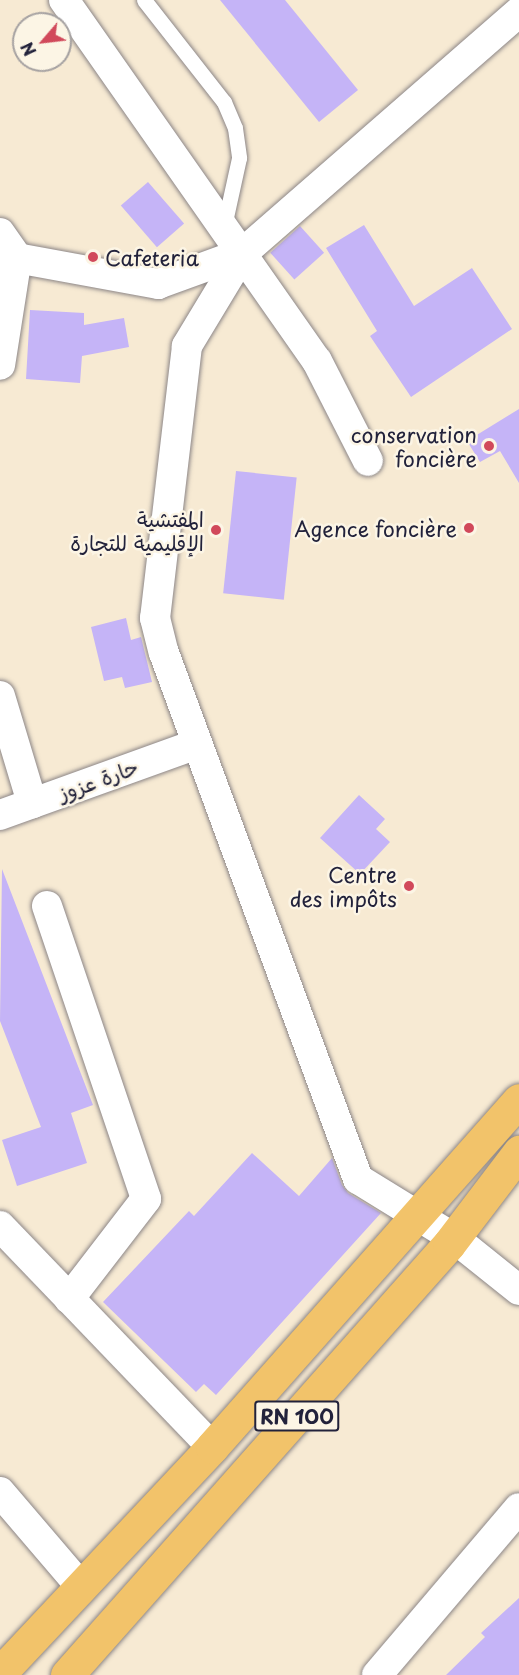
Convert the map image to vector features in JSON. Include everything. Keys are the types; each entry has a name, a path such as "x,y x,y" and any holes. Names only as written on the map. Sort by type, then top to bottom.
{"main road":[{"path":"0,1673 212,1447 519,1100"},
{"name":"RN 100","path":"67,1675 454,1238 519,1152"}],"street":[{"path":"64,0 317,361 368,461"},
{"path":"519,12 243,253 187,346 155,618 164,653 358,1179 454,1238 519,1290"},
{"path":"0,232 9,256 0,365"},
{"path":"9,256 159,284 243,253"},
{"path":"0,696 32,803"},
{"name":"حارة عزوز","path":"0,815 197,744"},
{"path":"47,906 146,1199 69,1299"},
{"path":"0,1227 212,1447"},
{"path":"0,1492 81,1587"},
{"path":"377,1675 519,1508"}],"lane":[{"path":"144,0 224,102 235,128 239,158 224,226"}],"building":[{"path":"220,0 285,0 358,90 319,122"},
{"path":"148,182 184,224 157,247 121,206"},
{"path":"364,225 414,306 472,268 512,329 411,397 370,336 377,331 326,248"},
{"path":"300,226 324,253 294,280 270,253"},
{"path":"30,310 84,313 84,325 124,318 129,347 82,356 80,383 26,379"},
{"path":"519,409 519,483 500,451 480,462 467,441"},
{"path":"236,471 297,477 284,600 223,593"},
{"path":"126,618 131,640 141,637 152,682 125,688 122,677 104,681 91,627"},
{"path":"359,795 385,819 376,829 390,842 360,874 320,838"},
{"path":"2,869 93,1105 71,1113 87,1163 17,1186 2,1140 41,1127 0,1021"},
{"path":"252,1153 299,1196 332,1158 342,1185 348,1193 381,1213 216,1395 204,1384 196,1392 103,1302 189,1211 194,1216"},
{"path":"519,1598 519,1675 446,1675 485,1637 481,1633"}],"place":[{"name":"Cafeteria","path":"93,257"},
{"name":"conservation foncière","path":"489,446"},
{"name":"Agence foncière","path":"469,528"},
{"name":"المفتشية الإقليمية للتجارة","path":"216,530"},
{"name":"Centre des impôts","path":"409,886"}]}
